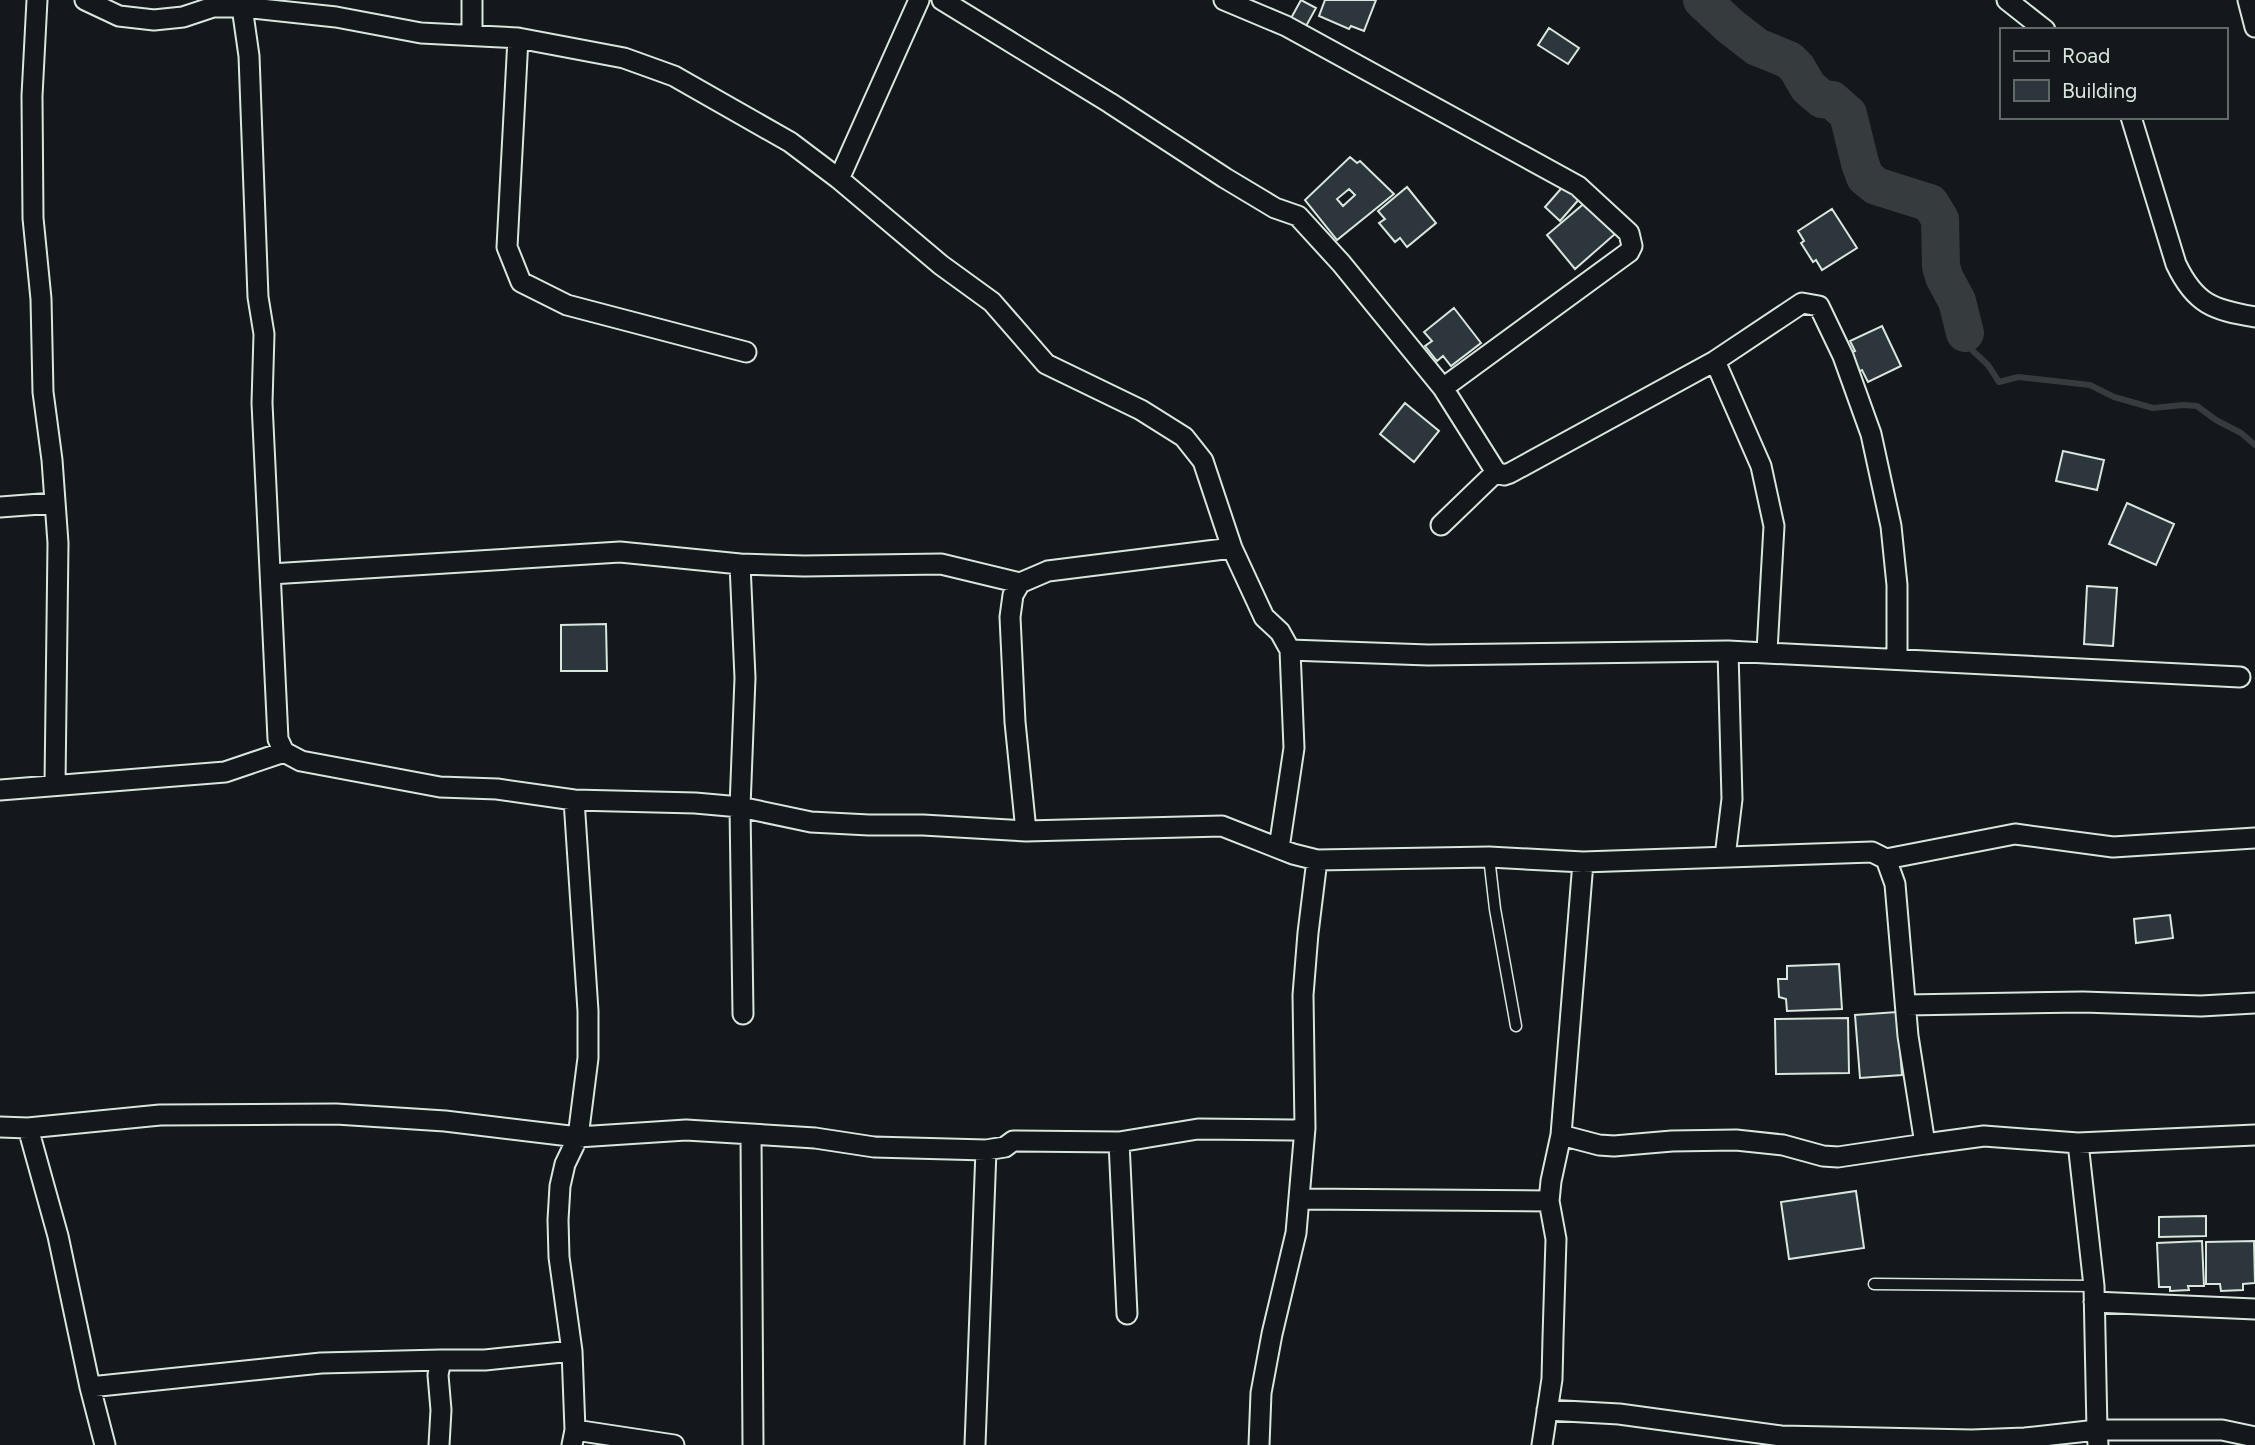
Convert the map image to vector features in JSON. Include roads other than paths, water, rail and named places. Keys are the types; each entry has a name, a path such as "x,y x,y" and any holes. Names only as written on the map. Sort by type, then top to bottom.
{"street":[{"path":"37,0 32,96 33,218 41,299 43,392 52,460 58,543 55,785"},
{"path":"85,0 119,16 154,20 183,17 214,7 241,4 336,17 421,33 518,38 624,58 674,76 790,142 839,179 941,265 992,302 1046,364 1141,410 1184,437 1203,461 1233,548 1264,617 1280,632 1290,650 1294,748 1279,848"},
{"path":"472,0 472,35"},
{"path":"839,179 919,0"},
{"path":"942,0 1110,103 1225,178 1275,208 1298,216 1341,263 1443,388 1496,472 1504,475 1715,361 1802,303 1819,306 1843,356 1874,447 1891,526 1897,585 1897,659"},
{"path":"1224,0 1286,26 1578,186 1629,233 1632,246 1629,252 1443,388"},
{"path":"2007,0 2042,28"},
{"path":"2248,0 2255,27"},
{"path":"241,4 248,56 258,297 264,334 262,402 278,739 284,752 301,761 440,787 497,789 573,800 740,807 811,822 1026,831 1222,826 1293,854 1317,860 1489,857 1583,862 1872,852 1886,859 2015,834 2113,847 2255,838"},
{"path":"518,38 507,247 521,282 568,304 746,352"},
{"path":"2132,119 2176,264 2185,284 2209,305 2223,312 2255,317"},
{"path":"1715,361 1761,466 1774,526 1767,651"},
{"path":"1441,525 1496,472"},
{"path":"0,507 54,503"},
{"path":"1026,831 1015,722 1010,617 1013,595 1020,583 1048,571 1233,548"},
{"path":"271,574 620,552 740,565 941,564 1020,583"},
{"path":"740,565 745,678 740,807 743,1014"},
{"path":"1290,650 1428,655 1767,651 2239,677"},
{"path":"1725,857 1732,799 1728,651"},
{"path":"0,790 225,772 284,752"},
{"path":"573,800 588,1011 587,1058 578,1138 565,1164 560,1186 558,1220 559,1257 572,1351 573,1437 674,1445"},
{"path":"1886,859 1895,884 1906,1005 1925,1144"},
{"path":"1259,1445 1261,1392 1296,1233 1305,1128 1303,995 1317,860"},
{"path":"1542,1445 1552,1379 1556,1239 1549,1201 1561,1135 1583,862"},
{"path":"1906,1005 2083,1002 2201,1006 2255,1003"},
{"path":"0,1127 28,1128 160,1115 336,1114 445,1121 578,1138 686,1130 815,1139 874,1147 986,1150 1005,1147 1013,1142 1119,1142 1198,1129 1305,1128"},
{"path":"28,1128 58,1236 105,1445"},
{"path":"751,1135 753,1445"},
{"path":"1561,1135 1599,1145 1736,1140 1783,1145 1823,1156 1838,1157 1984,1136 2078,1143 2255,1135"},
{"path":"1119,1142 1127,1314"},
{"path":"2078,1143 2094,1294 2097,1437"},
{"path":"975,1445 986,1150"},
{"path":"1299,1199 1549,1201"},
{"path":"2094,1294 2255,1309"},
{"path":"90,1387 321,1363 485,1360 572,1351"},
{"path":"439,1445 441,1410 438,1375 441,1360"},
{"path":"1547,1410 1619,1414 1781,1436 1972,1442 2222,1430 2255,1437"}],"lane":[{"path":"1489,857 1495,909 1516,1026"},
{"path":"1874,1284 2094,1294"}],"waterway":[{"path":"1702,0 1757,47 1789,60 1808,87 1822,99 1832,100 1848,114 1865,177 1876,186 1930,203 1940,219 1941,266 1957,301 1965,333"},
{"path":"1965,333 1973,351 1988,365 1999,382 2018,377 2090,385 2114,397 2153,408 2197,406 2241,433 2255,445"}]}
